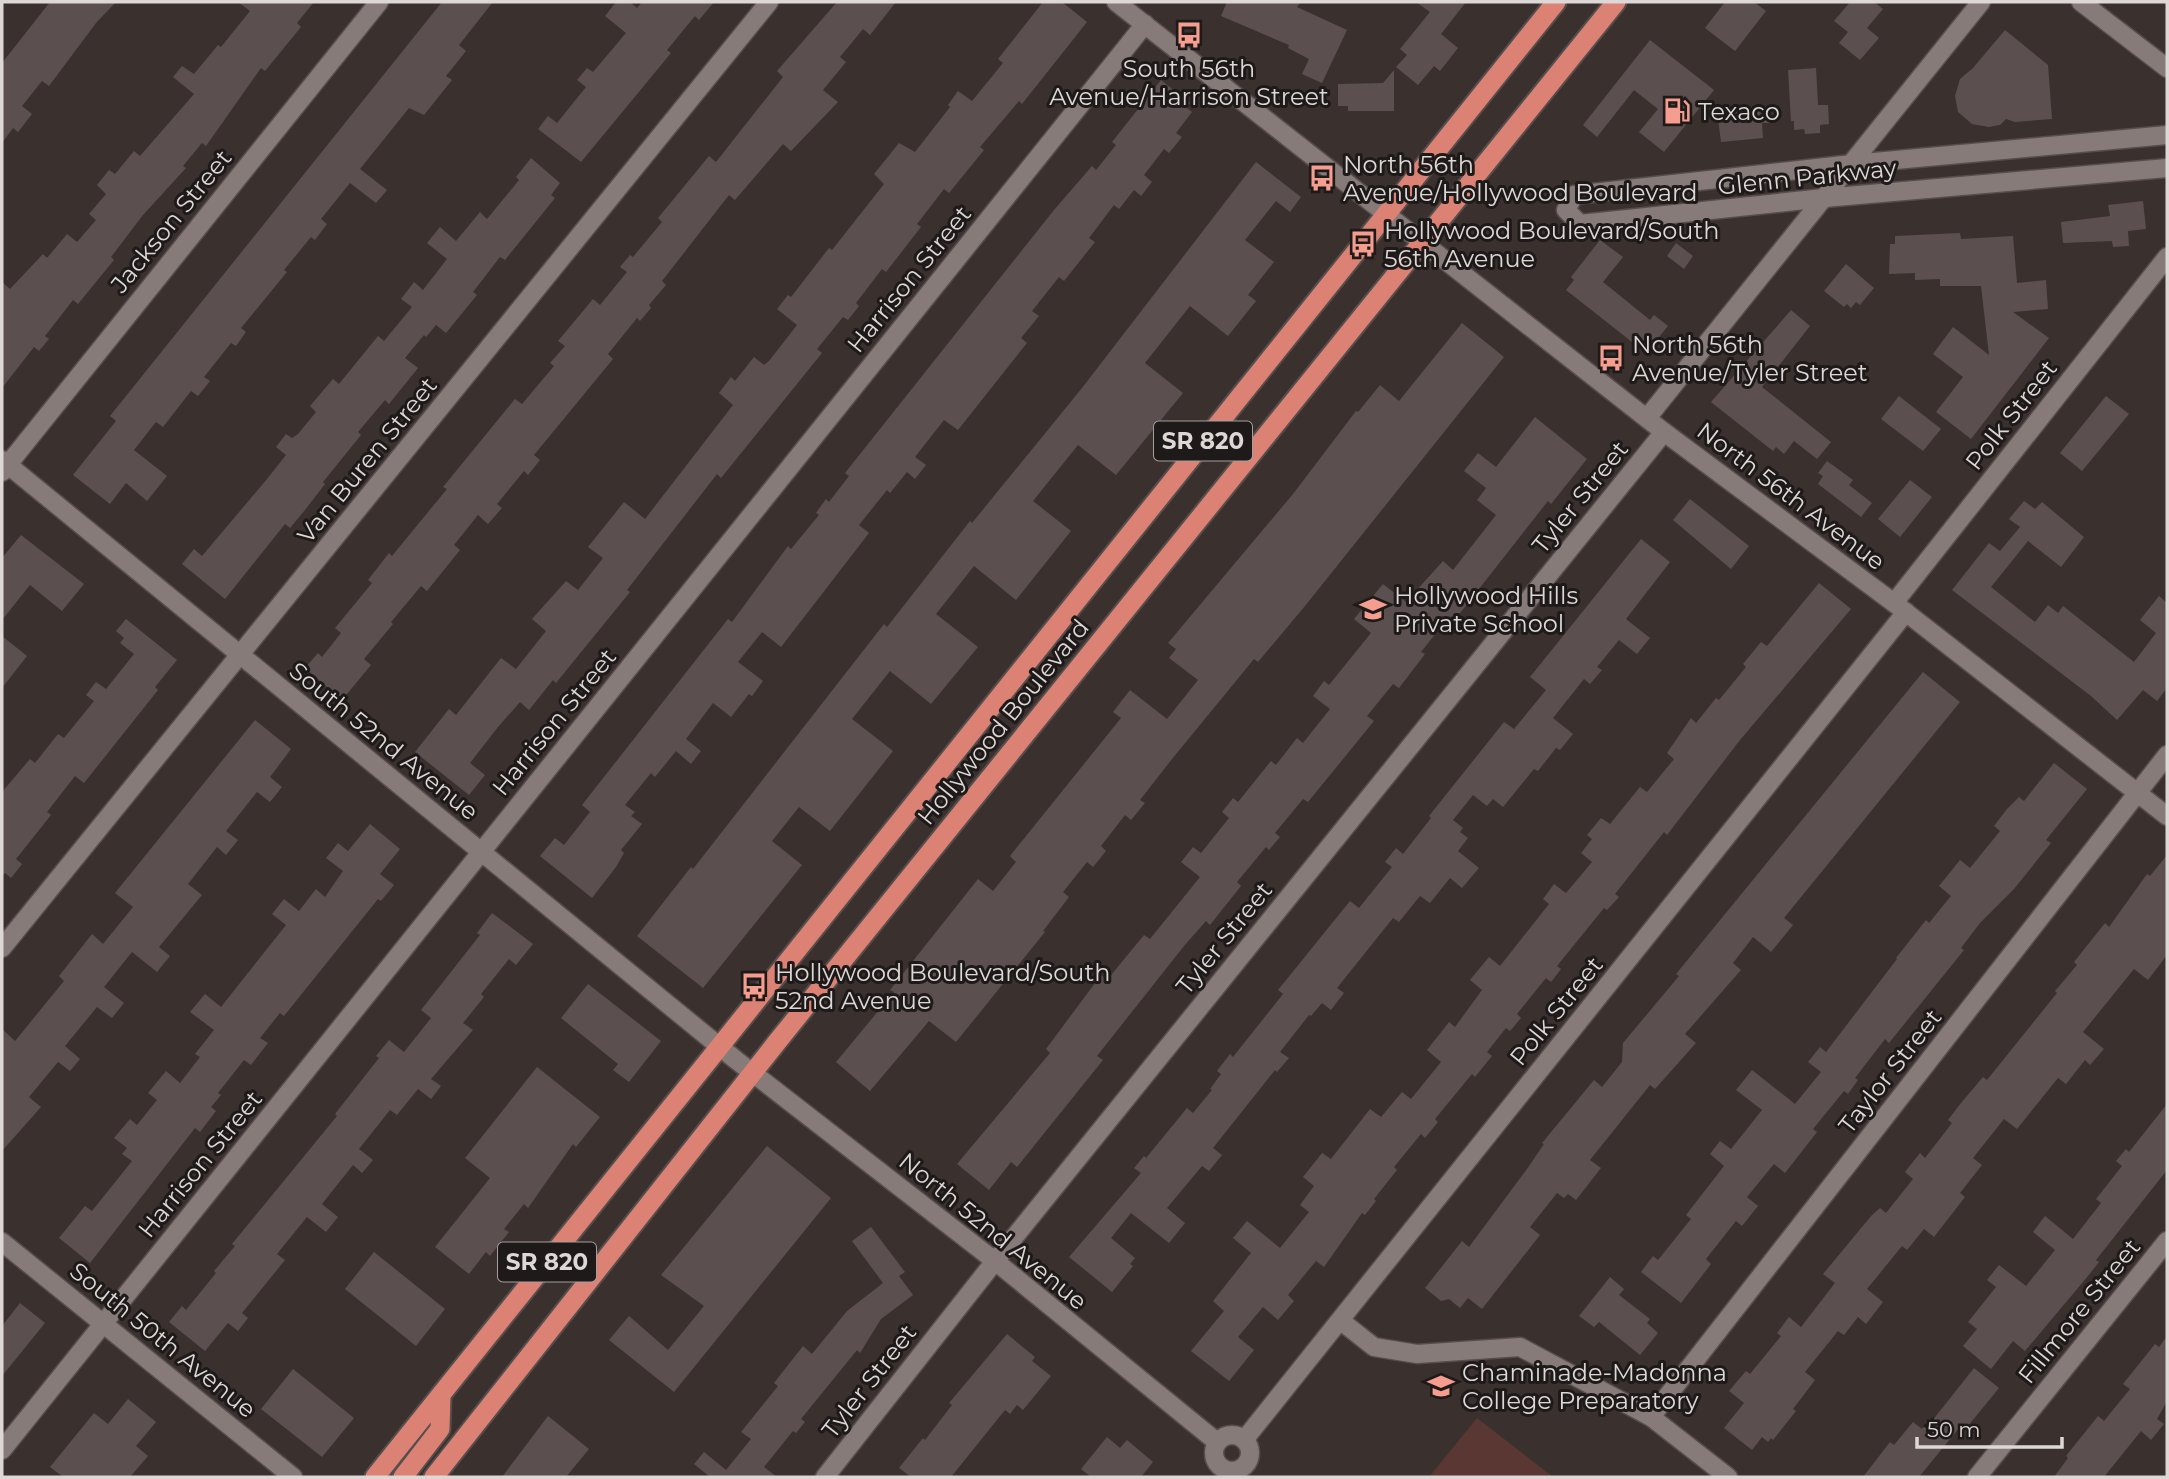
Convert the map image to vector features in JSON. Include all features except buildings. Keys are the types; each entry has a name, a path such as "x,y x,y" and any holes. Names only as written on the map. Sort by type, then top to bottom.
{"highway":[{"name":"Hollywood Boulevard","path":"375,1477 1556,2"},
{"name":"Hollywood Boulevard","path":"434,1477 752,1073 1616,2"},
{"path":"403,1477 440,1429 441,1395"}],"street":[{"name":"Jackson Street","path":"4,466 379,2"},
{"name":"Van Buren Street","path":"2,948 769,2"},
{"name":"North 56th Avenue","path":"1116,2 1664,432 1900,607 2167,816"},
{"name":"Tyler Street","path":"1647,418 1981,2"},
{"path":"2081,2 2167,68"},
{"name":"Harrison Street","path":"2,1450 1144,24"},
{"name":"Glenn Parkway","path":"2167,135 1852,164 1574,195 1566,210 1580,225 1824,198 2167,168"},
{"name":"Polk Street","path":"1244,1440 1341,1321 1900,607 2167,257"},
{"name":"Tyler Street","path":"825,1477 995,1261 1664,432"},
{"name":"South 52nd Avenue","path":"4,466 736,1060"},
{"name":"Taylor Street","path":"1651,1417 2167,755"},
{"name":"North 52nd Avenue","path":"736,1060 995,1261 1217,1442"},
{"name":"Fillmore Street","path":"1977,1477 2167,1241"},
{"name":"South 50th Avenue","path":"2,1242 293,1477"},
{"path":"1341,1321 1374,1347 1417,1354 1520,1347 1651,1417 1728,1477"},
{"path":"1230,1435 1244,1440 1250,1452 1247,1463 1238,1471 1219,1473 1214,1458 1217,1442 1230,1435"}],"shaded area":[{"path":"1477,1418 1553,1477 1429,1477"}],"place":[{"name":"South 56th Avenue/Harrison Street","path":"1189,35"},
{"name":"Texaco","path":"1677,111"},
{"name":"North 56th Avenue/Hollywood Boulevard","path":"1322,178"},
{"name":"Hollywood Boulevard/South 56th Avenue","path":"1363,244"},
{"name":"North 56th Avenue/Tyler Street","path":"1611,358"},
{"name":"Hollywood Hills Private School","path":"1373,609"},
{"name":"Hollywood Boulevard/South 52nd Avenue","path":"754,986"},
{"name":"Chaminade-Madonna College Preparatory","path":"1441,1386"}]}
